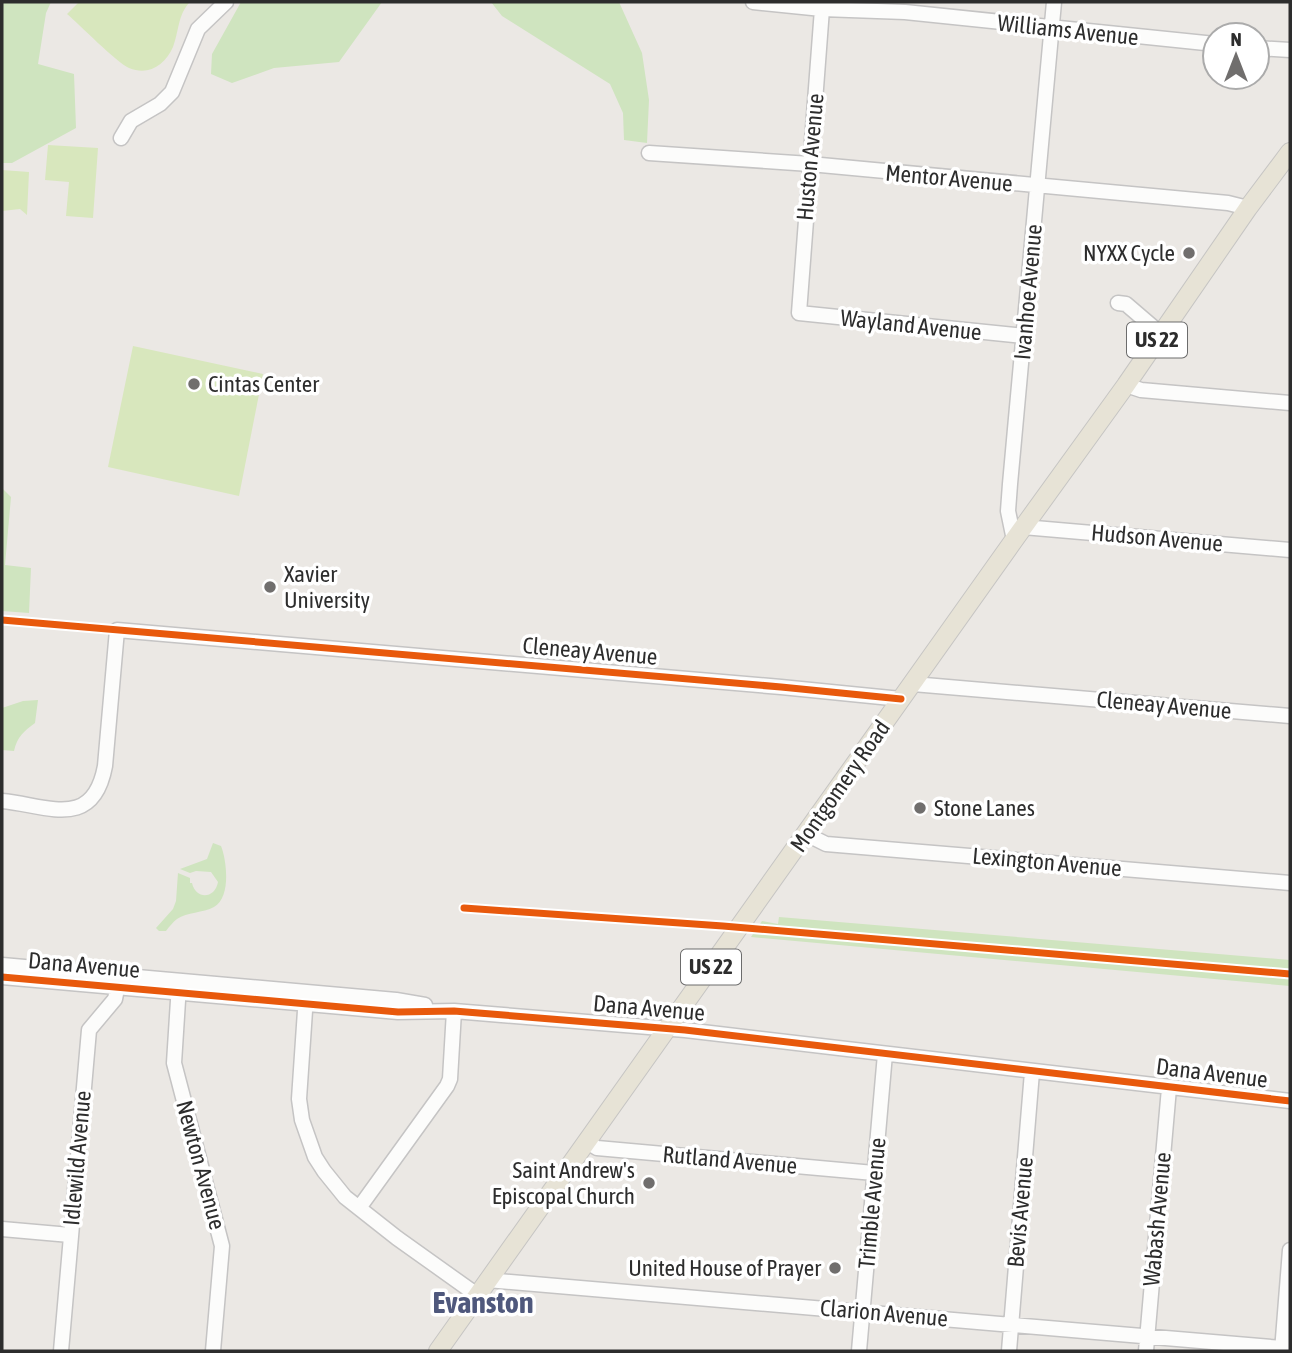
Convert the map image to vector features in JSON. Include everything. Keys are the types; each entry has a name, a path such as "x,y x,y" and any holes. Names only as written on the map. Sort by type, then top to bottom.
{"main road":[{"name":"Montgomery Road","path":"438,1351 1290,152"}],"street":[{"path":"121,138 131,121 160,104 172,92 198,29 226,2"},
{"name":"Williams Avenue","path":"753,2 906,7 1052,28 1201,43"},
{"name":"Ivanhoe Avenue","path":"1018,533 1008,511 1054,2"},
{"name":"Huston Avenue","path":"799,313 822,5"},
{"path":"1271,49 1290,50"},
{"name":"Mentor Avenue","path":"649,153 810,164 1228,203 1248,208"},
{"path":"1118,303 1126,304 1161,334"},
{"name":"Wayland Avenue","path":"799,313 1024,336"},
{"path":"1126,385 1142,390 1290,403"},
{"name":"Hudson Avenue","path":"1018,533 1290,550"},
{"name":"Cleneay Avenue","path":"2,801 65,810 83,806 92,800 103,778 105,766 117,630 901,699"},
{"name":"Cleneay Avenue","path":"913,684 1290,716"},
{"name":"Lexington Avenue","path":"806,834 826,844 1290,883"},
{"name":"Dana Avenue","path":"2,965 119,981"},
{"name":"Dana Avenue","path":"2,977 119,981 306,998 396,1000 454,1011 668,1029 1290,1101"},
{"name":"Idlewild Avenue","path":"61,1351 89,1030 115,999 119,981"},
{"name":"Newton Avenue","path":"179,986 174,1063 222,1246 213,1351"},
{"path":"306,998 299,1082 302,1120 308,1141 324,1171 334,1185 359,1208 482,1288"},
{"path":"359,1208 447,1086 450,1079 454,1011"},
{"name":"Trimble Avenue","path":"859,1351 885,1054"},
{"name":"Bevis Avenue","path":"1009,1351 1032,1072"},
{"name":"Wabash Avenue","path":"1146,1344 1169,1087"},
{"name":"Rutland Avenue","path":"587,1142 597,1148 874,1173"},
{"path":"2,1229 70,1235"},
{"path":"1282,1350 1290,1250"},
{"name":"Clarion Avenue","path":"482,1288 862,1311 1010,1324 1146,1344 1282,1350"}],"green space":[{"path":"2,2 51,2 46,13 38,64 74,74 76,128 12,163 2,163"},
{"path":"79,2 190,2 181,17 173,47 166,59 156,67 143,71 123,64 67,14"},
{"path":"241,2 382,2 339,62 274,68 232,83 211,74 212,54"},
{"path":"491,2 619,2 642,53 649,100 647,143 624,140 623,113 610,84 502,16"},
{"path":"48,145 98,148 93,218 66,216 69,182 45,180"},
{"path":"2,170 29,172 27,215 20,209 2,211"},
{"path":"133,346 263,374 239,496 108,467"},
{"path":"2,488 11,497 5,565 31,568 29,613 2,611"},
{"path":"38,700 35,723 22,735 14,751 2,750 2,708 23,701"},
{"path":"213,843 221,846 225,861 223,896 214,907 181,917 166,931 159,931 156,928 173,909 176,901 178,873 190,878 190,883 201,895 210,894 216,888 218,882 211,872 190,873 180,869 207,859"},
{"path":"779,917 1290,960 1290,986 751,937 762,921 778,924"}],"cycle path":[{"path":"2,620 901,699"},
{"path":"464,908 723,926 1290,974"},
{"path":"2,977 398,1012 454,1011 685,1030 1290,1101"}],"place":[{"name":"NYXX Cycle","path":"1189,253"},
{"name":"Cintas Center","path":"194,384"},
{"name":"Xavier University","path":"270,587"},
{"name":"Stone Lanes","path":"920,808"},
{"name":"Saint Andrew's Episcopal Church","path":"649,1183"},
{"name":"United House of Prayer","path":"835,1268"}],"district":[{"name":"Evanston","path":"483,1303"}]}
